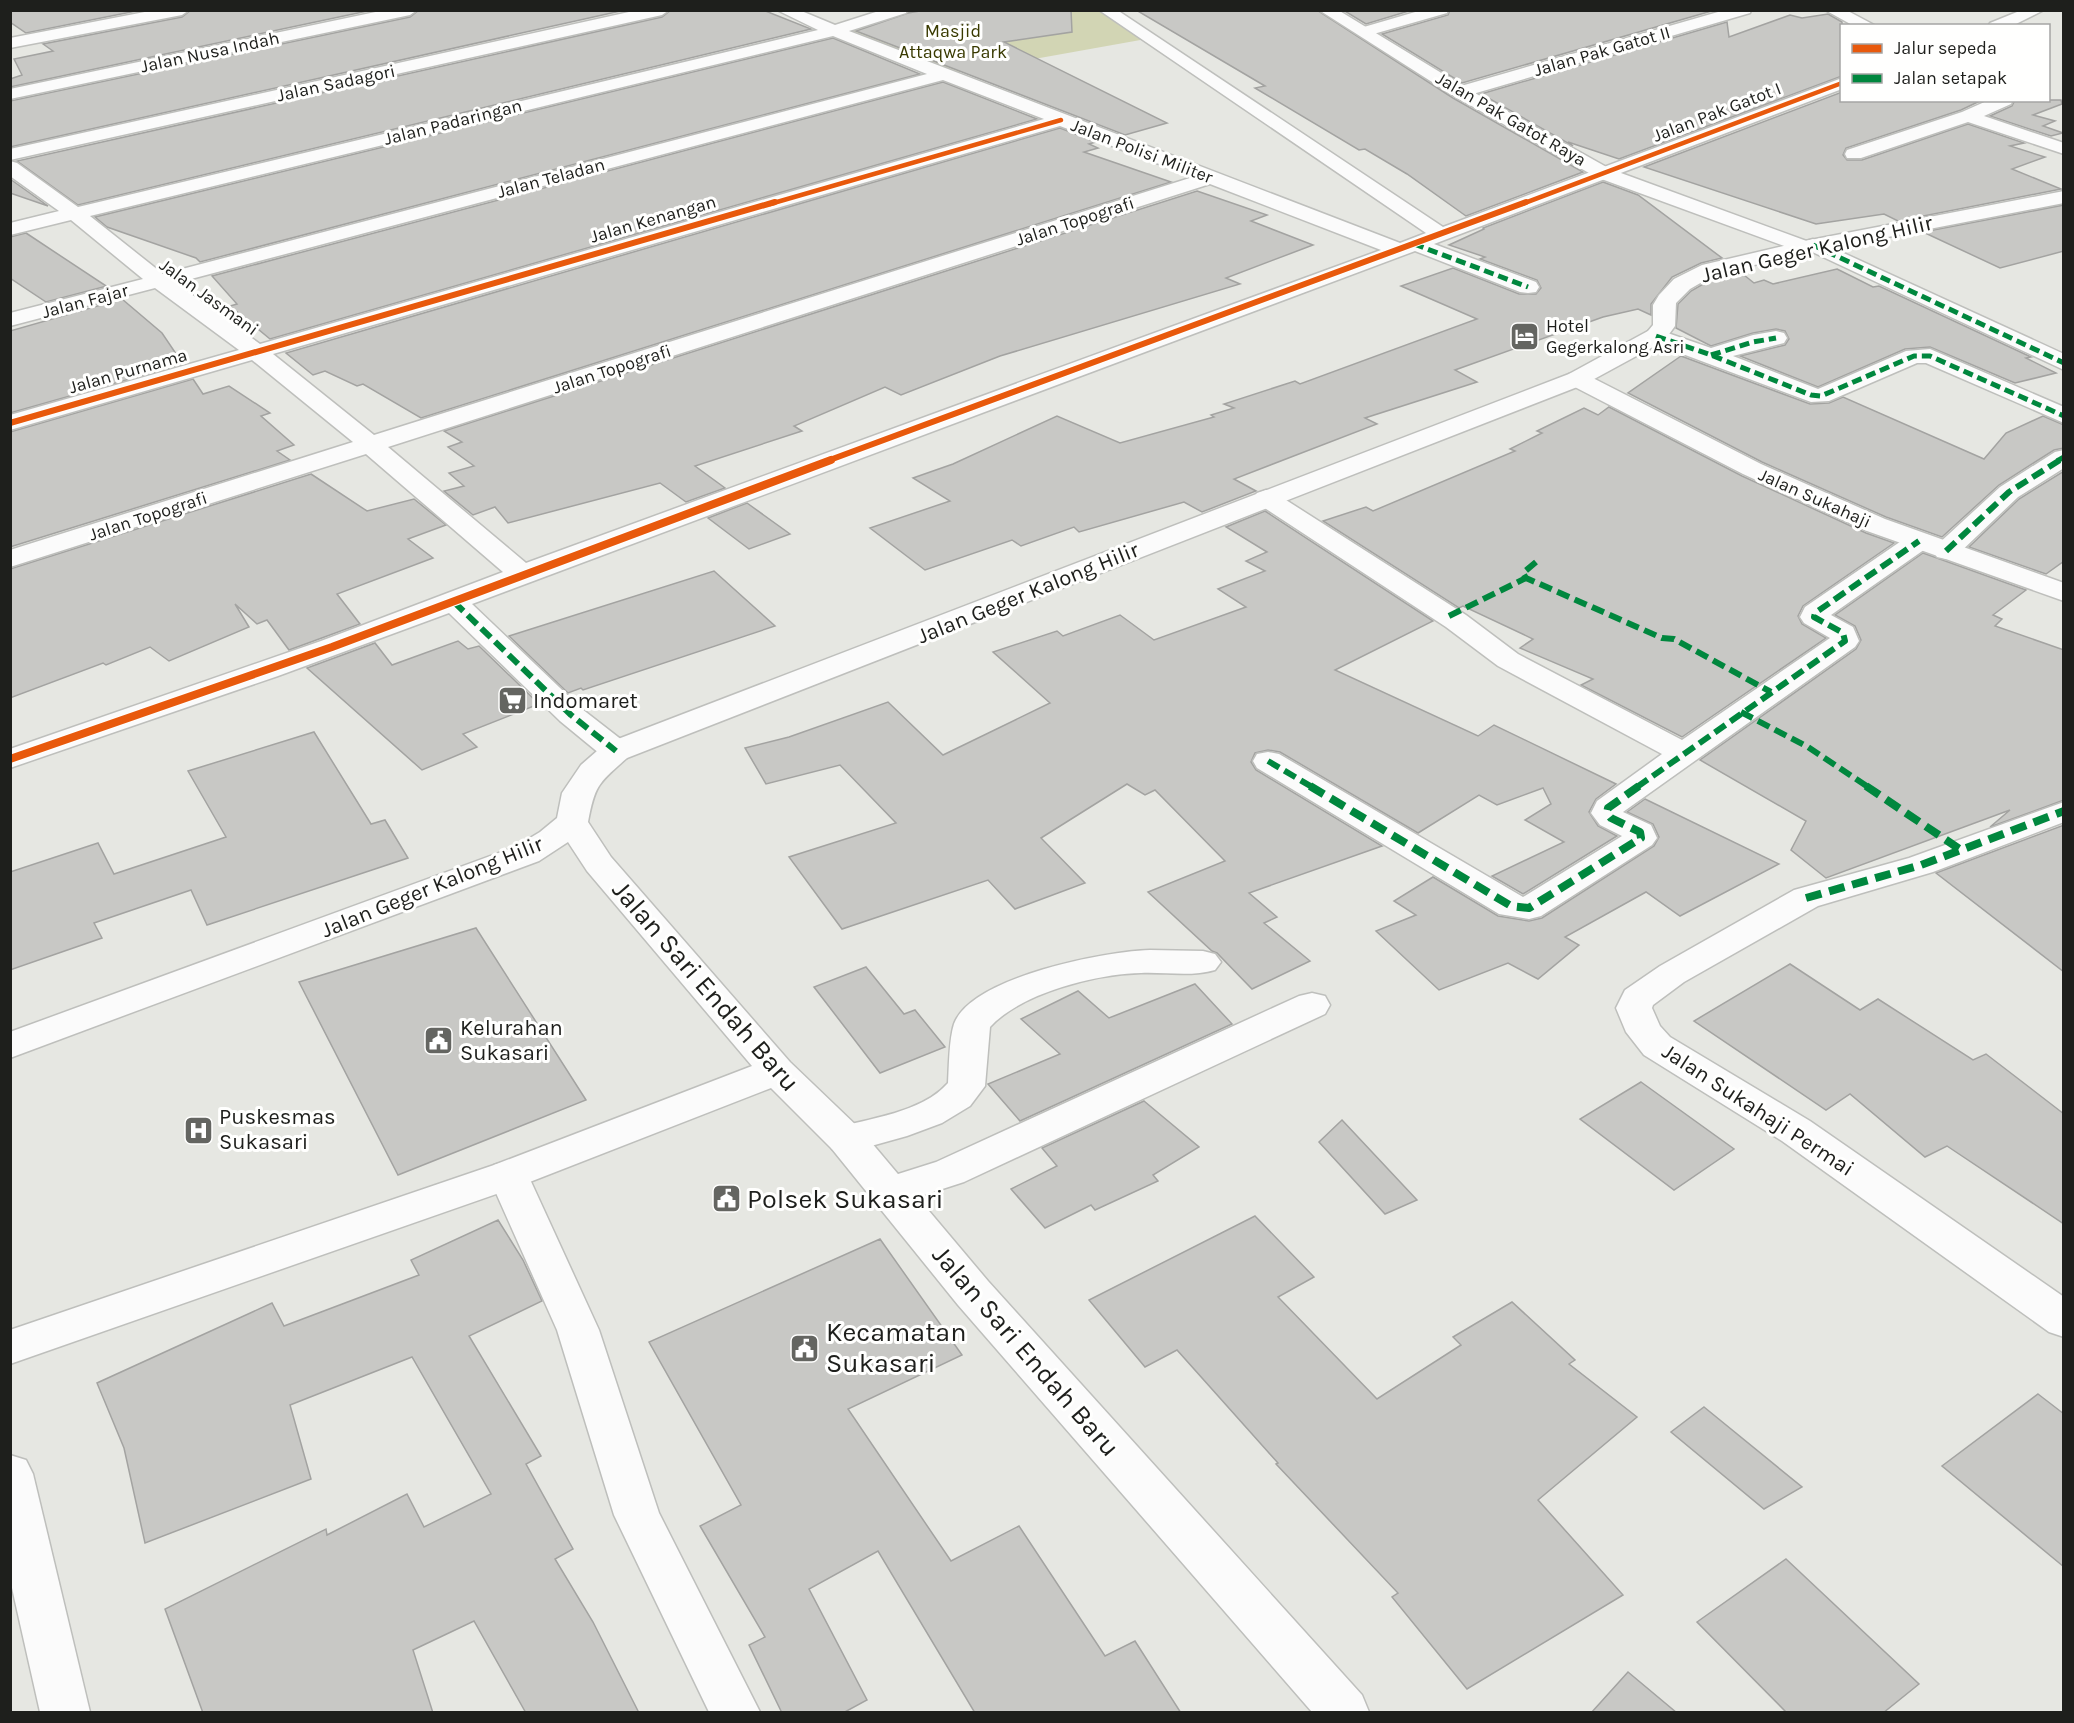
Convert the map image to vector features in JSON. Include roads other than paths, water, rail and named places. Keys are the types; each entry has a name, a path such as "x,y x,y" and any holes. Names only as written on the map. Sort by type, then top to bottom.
{"street":[{"path":"10,44 182,10"},
{"name":"Jalan Nusa Indah","path":"10,94 410,10"},
{"name":"Jalan Sadagori","path":"10,155 662,10"},
{"name":"Jalan Polisi Militer","path":"784,10 944,75 1212,177 1407,247 1528,287"},
{"name":"Jalan Padaringan","path":"10,229 832,31 900,10"},
{"path":"1106,10 1441,234"},
{"name":"Jalan Pak Gatot Raya","path":"1326,10 1460,92 1604,173 1809,246 2064,363"},
{"path":"1363,32 1441,10"},
{"name":"Jalan Pak Gatot II","path":"1460,92 1744,10"},
{"path":"1832,10 1864,24"},
{"path":"2001,24 2037,10"},
{"name":"Jalan Teladan","path":"159,281 944,75"},
{"name":"Jalan Pak Gatot I","path":"10,759 172,704 454,602 522,574 1407,247 1840,84"},
{"path":"1854,154 1968,116 2000,102"},
{"path":"1968,116 2064,149"},
{"name":"Jalan Kenangan","path":"255,351 1061,120"},
{"name":"Jalan Jasmani","path":"10,167 255,351 371,445 522,574"},
{"name":"Jalan Topografi","path":"10,559 1212,177"},
{"name":"Jalan Geger Kalong Hilir","path":"10,1046 527,854 552,839 572,822 578,793 592,772 616,752 1577,379 1656,336 1664,326 1665,302 1682,284 1709,269 1809,246 2064,197"},
{"name":"Jalan Fajar","path":"10,320 159,281"},
{"path":"1656,336 1711,355 1811,395 1821,396 1914,356 1929,356 2064,416"},
{"path":"1711,355 1753,342 1776,338"},
{"name":"Jalan Purnama","path":"10,423 255,351"},
{"name":"Jalan Sukahaji","path":"1577,379 1752,470 1876,525 2064,593"},
{"path":"1268,761 1511,906 1529,908 1641,838 1640,832 1611,818 1607,813 1608,808 1845,641 1843,633 1818,621 1814,617 1815,613 1933,546 2009,492 2064,457"},
{"path":"1266,498 1456,621 1508,660 1678,752"},
{"path":"454,602 571,715 616,752"},
{"name":"Jalan Sukahaji Permai","path":"2064,811 1921,865 1806,898 1672,974 1638,998 1634,1008 1644,1032 1657,1046 1796,1131 2064,1320"},
{"name":"Jalan Sari Endah Baru","path":"572,822 599,864 777,1071 846,1139 981,1302 1344,1713"},
{"path":"527,854 553,852 580,856 599,864"},
{"path":"846,1139 937,1112 961,1095 966,1086 972,1024 977,1016 998,1001 1089,968 1120,962 1203,962"},
{"path":"890,1191 950,1172 1312,1005"},
{"path":"10,1347 508,1175 777,1071"},
{"path":"508,1175 578,1330 637,1515 735,1713"},
{"path":"10,1474 65,1713"}],"place":[{"name":"Hotel Gegerkalong Asri","path":"1525,336"},
{"name":"Indomaret","path":"512,701"},
{"name":"Kelurahan Sukasari","path":"439,1041"},
{"name":"Puskesmas Sukasari","path":"198,1130"},
{"name":"Polsek Sukasari","path":"726,1199"},
{"name":"Kecamatan Sukasari","path":"805,1348"}],"park label":[{"name":"Masjid Attaqwa Park","path":"953,42"}]}
